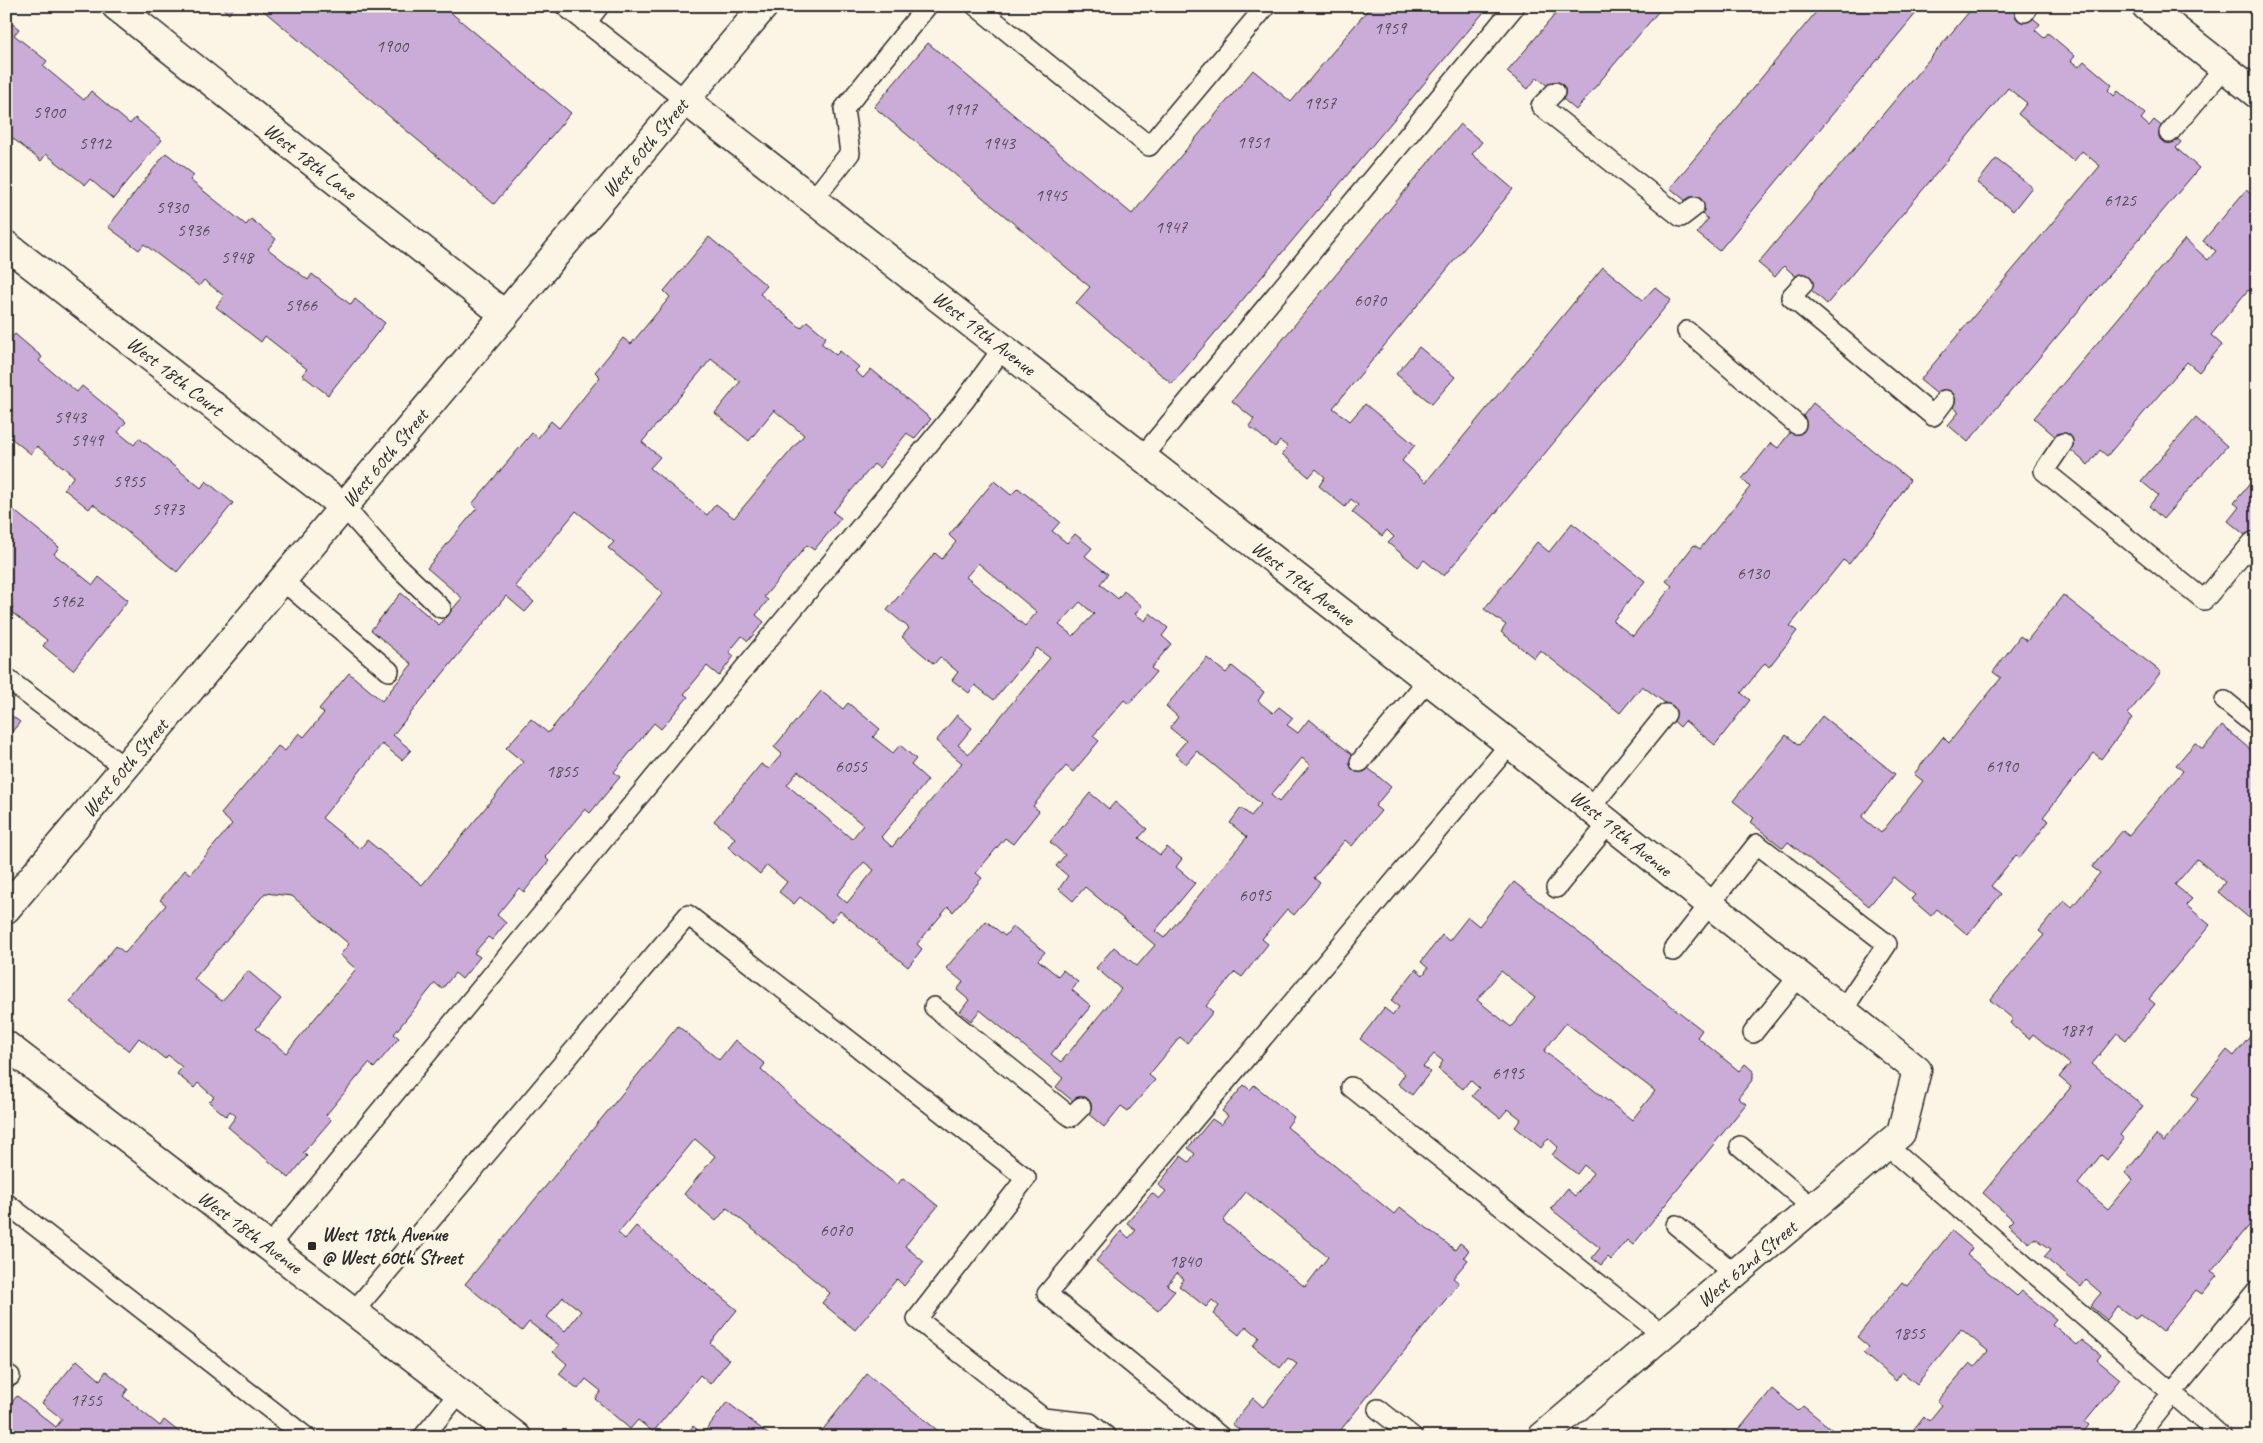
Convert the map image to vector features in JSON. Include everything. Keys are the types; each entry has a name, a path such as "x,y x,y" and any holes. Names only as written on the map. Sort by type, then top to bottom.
{"street":[{"name":"West 18th Lane","path":"116,6 505,315"},
{"name":"West 60th Street","path":"6,909 764,6"},
{"path":"2146,6 2257,94"},
{"name":"West 19th Avenue","path":"685,100 1510,744 1917,1070"},
{"name":"West 18th Court","path":"6,245 344,506"},
{"name":"West 18th Avenue","path":"6,1045 517,1437"},
{"name":"West 62nd Street","path":"1542,1437 1888,1146 1901,1133 1917,1070"}],"lane":[{"path":"565,6 685,100"},
{"path":"586,23 599,6"},
{"path":"813,200 850,153 844,109 927,6"},
{"path":"976,6 1149,146 1266,6"},
{"path":"1142,457 1515,6"},
{"path":"2169,133 2224,68"},
{"path":"1555,92 1542,106 1681,217 1694,207"},
{"path":"1803,284 1790,297 1933,416 1944,400"},
{"path":"1688,331 1796,424"},
{"path":"269,1246 966,400 1004,348"},
{"path":"2063,443 2044,471 2204,600 2253,542"},
{"path":"344,506 390,560 441,608"},
{"path":"282,580 389,671"},
{"path":"6,678 124,768"},
{"path":"1360,762 1428,680"},
{"path":"2225,701 2257,727"},
{"path":"1556,888 1599,816 1666,714"},
{"path":"1220,1437 1047,1294 1510,744"},
{"path":"1673,951 1757,844 1887,944 1842,1011"},
{"path":"354,1311 688,915 1026,1178 918,1319 1043,1418 1090,1423 1107,1437"},
{"path":"1753,1033 1799,976"},
{"path":"934,1007 1071,1117 1081,1107"},
{"path":"1351,1087 1663,1334"},
{"path":"1740,1146 1813,1208"},
{"path":"1888,1146 2222,1437"},
{"path":"6,1203 306,1437"},
{"path":"1676,1225 1735,1274"},
{"path":"2136,1437 2257,1290"},
{"path":"423,1437 460,1392"},
{"path":"1378,1409 1413,1437"}],"building":[{"path":"220,6 235,6 229,14"},
{"path":"258,6 443,6 571,113 494,204"},
{"path":"1371,6 1489,6 1172,384 1076,303 1090,287 874,107 928,43 1132,214 1253,70 1291,102"},
{"path":"1562,6 1663,6 1576,110 1537,77 1528,89 1507,72"},
{"path":"1750,6 1767,6 1760,14"},
{"path":"1821,6 1922,6 1719,251 1697,233 1708,219 1670,188"},
{"path":"1974,6 2002,6 2007,10 2010,6 2018,6 2040,24 2035,30 2044,38 2048,33 2075,56 2071,61 2079,67 2084,61 2112,85 2108,90 2114,96 2118,91 2145,114 2141,119 2149,126 2154,120 2181,142 2176,148 2199,168 1968,442 1948,425 1959,412 1920,380 2100,166 2082,151 2074,161 2018,114 2027,103 2008,88 1827,304 1784,266 1775,277 1758,263"},
{"path":"6,19 19,29 14,35 47,61 43,66 84,100 91,91 130,124 135,118 162,140 113,199 90,179 85,185 46,154 41,161 6,133"},
{"path":"1460,124 1482,142 1472,154 1513,189 1333,408 1350,421 1365,404 1415,445 1402,461 1426,482 1603,267 1643,300 1655,287 1671,300 1444,576 1424,560 1418,567 1388,543 1394,537 1387,530 1382,536 1352,512 1358,505 1351,499 1345,507 1319,486 1325,477 1316,469 1309,477 1282,454 1288,447 1280,441 1275,447 1249,426 1254,419 1232,401"},
{"path":"166,153 194,175 190,180 246,225 251,219 276,239 268,249 308,280 312,274 351,305 355,299 385,323 328,395 302,375 307,369 265,336 261,342 216,307 224,296 204,280 199,286 144,244 139,250 108,227"},
{"path":"1996,159 2032,187 2013,211 1977,183"},
{"path":"2246,190 2257,199 2257,297 2248,290 2211,335 2222,345 2199,372 2187,362 2107,456 2100,450 2088,465 2034,418 2185,239 2208,260 2216,251 2203,241"},
{"path":"709,237 767,286 760,294 801,328 807,321 826,337 821,343 836,355 840,351 859,367 855,371 863,378 871,369 931,419 914,439 907,433 879,468 874,464 833,512 841,518 814,550 807,545 764,597 768,600 756,615 764,622 748,641 742,636 729,652 734,656 719,676 707,666 684,694 688,697 661,729 654,723 614,772 620,777 590,813 585,809 545,857 549,861 524,892 519,888 497,915 506,923 492,940 488,937 474,953 480,957 462,979 455,973 442,989 435,983 394,1034 399,1038 374,1068 369,1063 326,1115 331,1120 303,1153 307,1156 289,1178 228,1127 236,1116 230,1111 226,1116 209,1102 214,1097 198,1083 194,1088 177,1074 182,1067 168,1055 165,1059 139,1038 129,1051 70,1002 116,946 125,953 166,905 160,900 185,870 190,874 232,824 221,814 278,746 285,751 299,733 304,737 324,713 319,709 349,673 382,701 412,664 371,630 401,593 439,625 462,598 427,568 477,508 472,504 532,433 538,438 551,421 559,428 600,377 595,372 623,338 631,344 670,297 664,291","holes":["711,359 740,382 715,413 749,441 774,410 804,435 734,518 716,504 707,515 650,468 660,457 642,442","576,511 614,542 608,548 663,593 548,733 531,719 506,748 523,762 422,885 367,840 360,849 322,818 382,744 402,760 411,750 393,735 506,596 525,612 534,602 515,586","265,893 292,896 349,944 340,955 356,969 286,1053 256,1029 281,999 248,971 222,1001 194,979"]},
{"path":"15,334 42,357 39,361 77,392 82,386 126,422 118,432 134,445 139,438 201,488 206,481 233,503 177,572 93,504 89,509 64,489 74,476 37,446 31,454 6,434 6,344"},
{"path":"1419,347 1455,377 1432,404 1396,374"},
{"path":"1813,403 1910,480 1879,526 1849,564 1843,560 1790,626 1797,631 1769,667 1765,663 1741,693 1750,700 1715,745 1685,721 1680,727 1666,714 1668,705 1642,686 1620,713 1540,650 1534,658 1501,632 1506,625 1484,609 1537,542 1549,552 1572,523 1645,581 1613,621 1633,636 1672,586 1666,581 1694,545 1700,549 1750,487 1742,479 1771,443 1778,448"},
{"path":"2196,418 2227,446 2163,519 2149,506 2158,495 2141,481"},
{"path":"2257,475 2257,545 2228,521 2239,507 2234,503"},
{"path":"994,481 1011,495 1018,488 1060,522 1052,531 1067,543 1075,534 1092,548 1085,556 1108,574 1100,584 1118,599 1124,591 1142,606 1135,614 1145,621 1150,613 1168,628 1162,636 1171,644 1151,668 1156,672 1129,704 1124,700 1093,736 1099,741 1073,772 1066,766 1033,806 1039,811 1013,844 1005,838 976,873 982,878 953,912 948,907 917,944 922,949 908,967 840,911 831,922 800,897 794,904 779,892 787,882 767,865 760,874 728,847 735,838 714,821 761,764 769,769 782,754 774,747 821,691 843,709 848,703 880,729 873,737 893,753 900,745 916,759 911,765 928,780 881,837 892,847 962,763 936,741 957,715 972,728 958,745 969,754 1050,658 1037,648 994,700 975,685 969,693 952,680 958,672 940,657 934,664 902,637 909,628 887,610 935,553 942,559 956,542 949,535","holes":["978,563 1037,612 1025,626 966,577","1080,602 1094,614 1073,636 1059,625","798,771 863,825 852,839 787,785","864,862 874,870 847,903 837,894"]},
{"path":"6,504 59,547 54,554 93,585 99,577 128,600 73,670 43,646 47,640 10,611 13,607 6,602"},
{"path":"2063,595 2161,672 2128,714 2132,718 2101,759 2094,753 2043,817 2049,821 2020,858 2016,855 1991,886 2001,894 1968,935 1937,909 1931,916 1911,899 1915,895 1893,877 1869,906 1788,842 1783,848 1750,822 1754,818 1733,801 1786,735 1799,745 1822,716 1895,774 1862,817 1881,833 1923,781 1914,774 1943,737 1949,743 2001,678 1993,672 2020,636 2027,641"},
{"path":"1207,658 1226,673 1232,666 1264,692 1258,701 1273,713 1279,707 1293,718 1287,725 1298,733 1309,719 1391,787 1375,806 1381,811 1352,846 1345,840 1314,878 1320,883 1294,915 1287,909 1262,939 1268,944 1242,977 1235,972 1206,1006 1213,1012 1187,1043 1180,1037 1149,1075 1155,1080 1128,1111 1121,1106 1104,1127 1056,1087 1063,1078 980,1010 971,1021 960,1012 969,1000 957,990 963,982 946,968 986,921 1005,936 1013,926 1045,952 1038,960 1058,976 1063,970 1078,982 1072,990 1091,1006 1051,1054 1061,1062 1121,989 1096,968 1114,947 1137,966 1155,945 1085,887 1073,901 1059,889 1068,876 1056,866 1065,855 1050,842 1090,793 1109,809 1115,802 1147,829 1139,838 1160,855 1167,847 1182,859 1176,867 1195,883 1155,931 1164,938 1247,837 1230,823 1241,808 1251,816 1261,804 1197,751 1186,764 1175,754 1186,741 1170,728 1178,717 1166,706","holes":["1302,758 1310,765 1279,802 1271,795"]},
{"path":"6,712 20,722 6,739"},
{"path":"2222,726 2257,755 2257,921 2255,923 2218,892 2225,882 2197,859 2175,885 2192,899 2186,905 2210,925 2149,999 2155,1004 2126,1040 2117,1033 2092,1064 2143,1106 2120,1135 2124,1139 2107,1160 2101,1155 2078,1184 2108,1209 2133,1179 2125,1173 2156,1135 2164,1142 2198,1099 2192,1094 2227,1050 2234,1056 2257,1028 2257,1216 2211,1272 2217,1276 2202,1294 2196,1290 2162,1332 2141,1315 2135,1319 2117,1306 2107,1320 2090,1306 2101,1293 2086,1280 2081,1287 2044,1257 2051,1249 2035,1238 2029,1243 2008,1225 2013,1220 1983,1193 2071,1087 2059,1077 2070,1064 2033,1034 2029,1039 2010,1023 2013,1019 1990,1000 2044,935 2039,931 2064,900 2072,907 2100,873 2092,867 2123,830 2129,835 2183,771 2176,765 2195,743 2203,749"},
{"path":"1514,882 1702,1030 1697,1037 1739,1071 1745,1064 1753,1071 1753,1079 1738,1098 1746,1104 1633,1245 1627,1240 1611,1260 1608,1257 1601,1265 1592,1258 1600,1248 1551,1209 1567,1189 1575,1196 1593,1173 1584,1165 1577,1174 1552,1155 1558,1147 1548,1138 1541,1148 1515,1127 1521,1119 1508,1109 1500,1118 1472,1096 1479,1088 1470,1080 1463,1089 1438,1069 1443,1061 1434,1054 1423,1067 1430,1072 1412,1095 1398,1084 1405,1074 1360,1039 1384,1008 1393,1015 1399,1007 1391,1001 1416,969 1423,975 1428,968 1421,962 1442,935 1449,941 1468,917 1479,926","holes":["1501,971 1535,998 1511,1027 1477,1000","1566,1023 1655,1091 1632,1120 1544,1051"]},
{"path":"678,1026 719,1060 735,1040 765,1064 761,1069 795,1101 897,1185 903,1178 938,1206 905,1246 924,1262 904,1286 897,1279 855,1330 822,1303 830,1293 727,1208 716,1221 684,1194 715,1156 695,1139 618,1233 625,1239 636,1226 737,1310 710,1343 729,1360 710,1384 700,1375 653,1432 638,1420 630,1429 595,1399 601,1391 586,1379 578,1389 559,1374 567,1364 553,1352 559,1345 529,1322 522,1331 465,1284","holes":["563,1297 581,1311 565,1331 547,1317"]},
{"path":"1244,1085 1250,1090 1254,1085 1294,1117 1287,1127 1394,1214 1400,1207 1455,1250 1460,1243 1469,1250 1464,1257 1468,1260 1453,1278 1459,1283 1335,1437 1249,1437 1232,1424 1253,1398 1263,1407 1297,1364 1288,1358 1280,1368 1253,1346 1259,1337 1246,1326 1239,1335 1213,1314 1219,1306 1212,1300 1206,1307 1179,1286 1184,1279 1177,1273 1167,1285 1175,1291 1158,1311 1096,1261 1121,1231 1129,1238 1136,1230 1127,1223 1152,1193 1159,1199 1166,1191 1158,1185 1181,1156 1189,1162 1195,1154 1188,1148 1212,1119 1221,1125 1228,1116 1222,1111","holes":["1246,1192 1328,1257 1305,1287 1223,1221"]},
{"path":"1952,1231 1972,1248 1967,1255 2017,1296 2022,1291 2056,1319 2052,1324 2077,1345 2082,1340 2101,1355 2097,1360 2120,1379 2085,1422 2089,1425 2080,1437 1913,1437 1910,1434 1924,1416 1929,1421 1942,1405 1937,1401 1970,1363 1975,1367 1988,1351 1961,1329 1917,1384 1902,1372 1896,1381 1863,1353 1869,1347 1857,1337 1902,1282 1907,1286"},
{"path":"77,1360 100,1380 106,1371 128,1389 123,1396 160,1426 164,1420 184,1436 6,1437 12,1427 6,1422 6,1409 17,1396 56,1427 62,1419 42,1403"},
{"path":"867,1374 946,1437 817,1437"},
{"path":"1772,1389 1798,1411 1803,1406 1840,1436 1733,1437"},
{"path":"727,1402 772,1437 685,1437 693,1426 703,1434"},
{"path":"1724,1430 1733,1437 1718,1437"}],"place":[{"name":"West 18th Avenue @ West 60th Street","path":"312,1246"}]}
